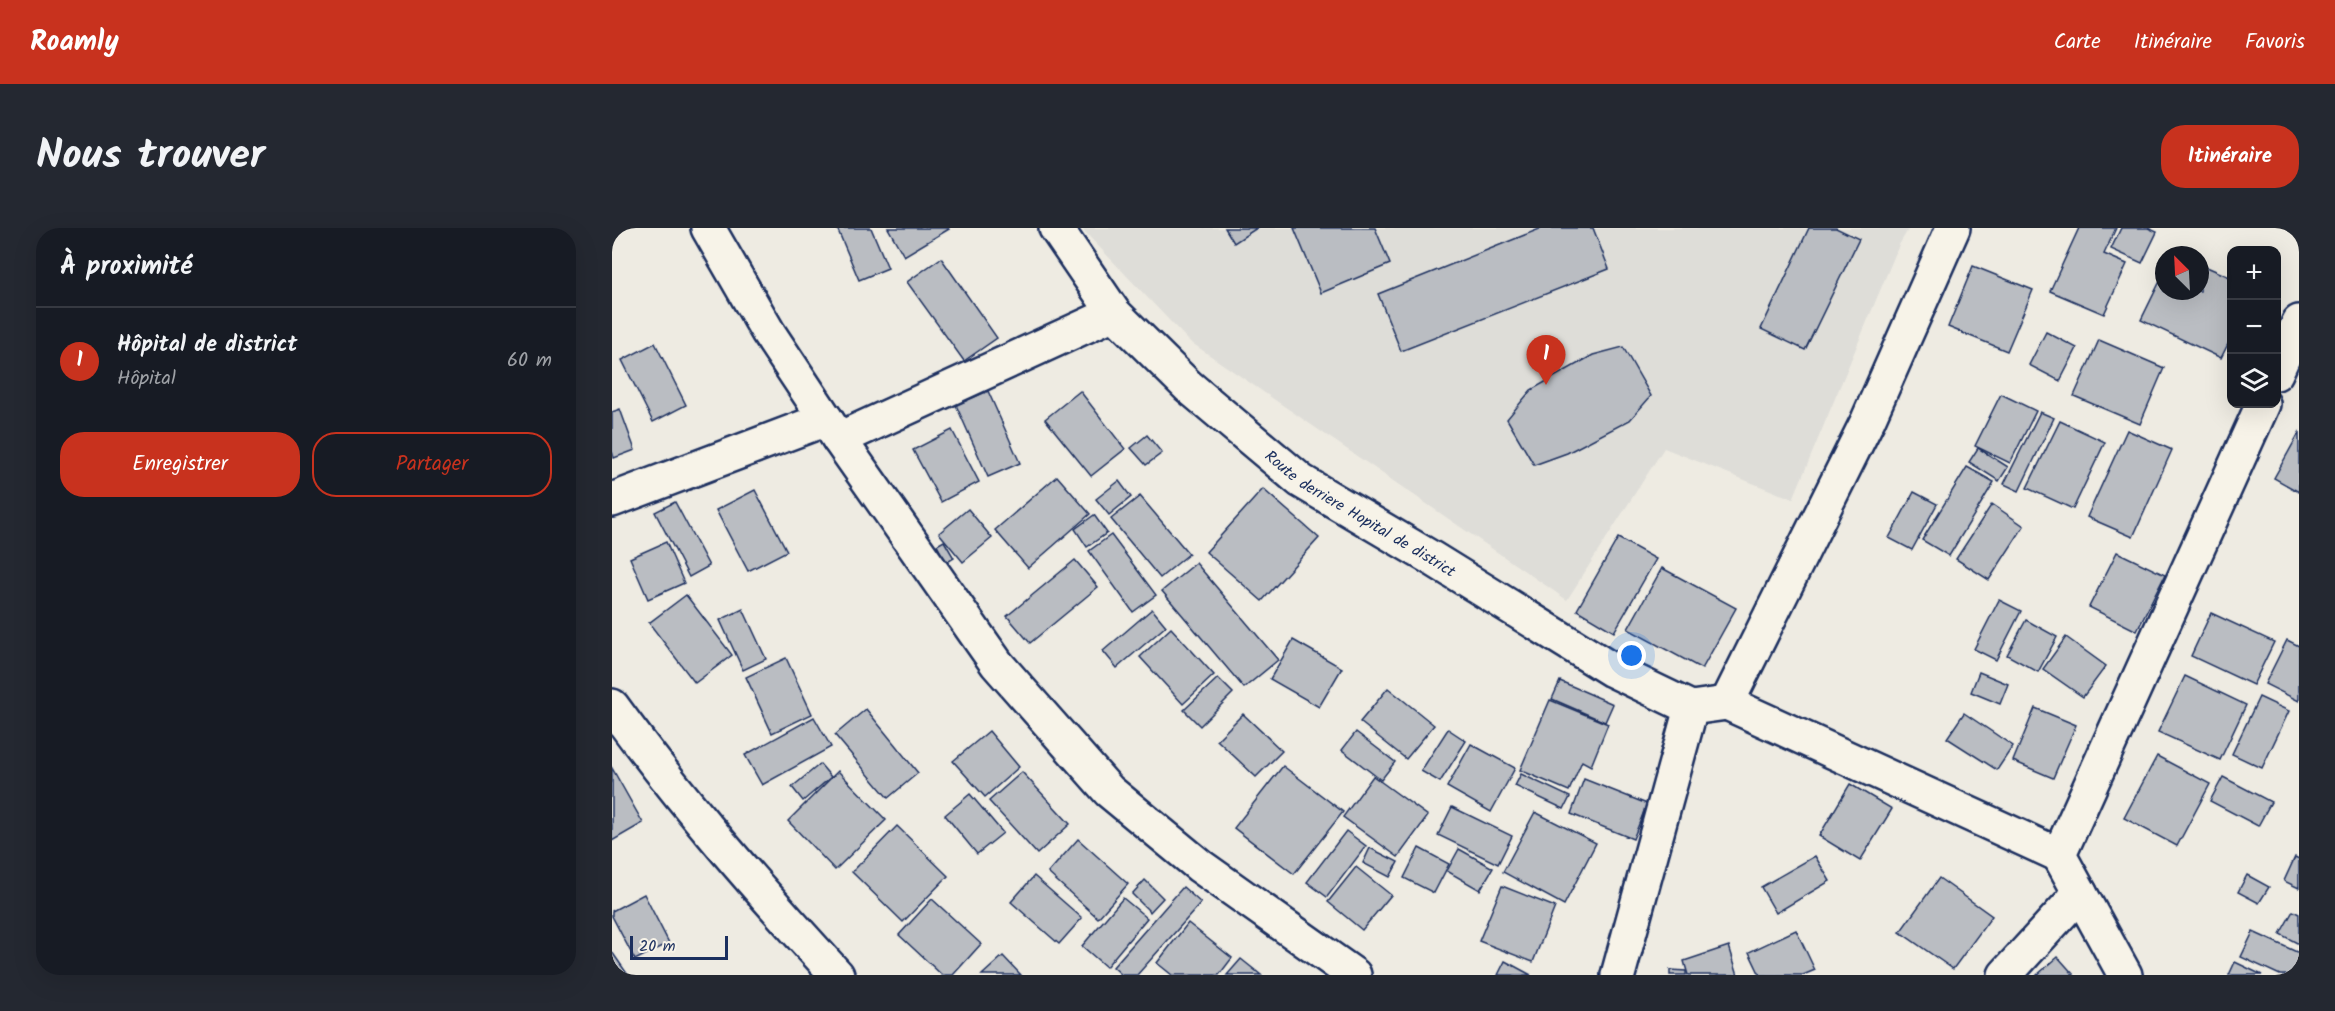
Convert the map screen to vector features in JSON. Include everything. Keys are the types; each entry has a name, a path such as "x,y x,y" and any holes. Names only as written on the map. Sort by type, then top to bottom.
{"street":[{"path":"708,228 768,332 832,429 998,664 1109,791 1200,866 1354,975"},
{"name":"Route derriere Hopital de district","path":"1056,228 1114,313 1188,386 1301,481 1433,559 1612,670 1692,708"},
{"path":"1727,702 1868,420 1953,228"},
{"path":"612,500 832,429 1114,313"},
{"path":"2281,365 2297,334"},
{"path":"2059,855 2261,408"},
{"path":"1618,975 1692,708 1727,702 2059,855 2125,975"},
{"path":"612,706 639,743 753,883 837,975"},
{"path":"2005,975 2080,893"}],"shaded area":[{"path":"1081,228 1909,228 1899,245 1793,499 1664,448 1567,600 1189,341"}],"building":[{"path":"837,228 871,228 888,268 859,280"},
{"path":"888,228 948,228 949,229 904,256"},
{"path":"1225,228 1257,228 1234,243"},
{"path":"1294,228 1375,228 1390,264 1321,293"},
{"path":"1542,228 1593,228 1609,269 1401,351 1378,294"},
{"path":"1809,228 1836,228 1859,239 1805,350 1761,329"},
{"path":"2079,228 2116,228 2104,254 2127,264 2104,314 2050,291"},
{"path":"2121,228 2148,228 2157,232 2142,263 2111,249"},
{"path":"941,258 997,338 964,361 907,282"},
{"path":"1973,266 2033,290 2007,351 1948,327"},
{"path":"2209,268 2227,276 2227,346 2221,358 2141,320 2155,291 2155,300 2209,300"},
{"path":"2046,332 2077,348 2060,381 2029,365"},
{"path":"2099,340 2164,368 2140,424 2074,396"},
{"path":"655,343 686,405 653,422 622,360"},
{"path":"1623,347 1651,396 1630,420 1567,453 1534,465 1507,419 1531,390 1593,355"},
{"path":"988,391 1020,463 988,477 956,405"},
{"path":"1080,391 1125,449 1091,476 1045,419"},
{"path":"2001,394 2036,411 2010,463 1975,446"},
{"path":"620,409 635,450 614,458 612,412"},
{"path":"2040,412 2054,418 2019,491 2004,484"},
{"path":"2060,421 2105,442 2073,509 2027,488"},
{"path":"952,430 979,482 941,502 913,450"},
{"path":"2127,430 2172,450 2133,537 2087,517"},
{"path":"2299,433 2299,492 2274,478"},
{"path":"1147,435 1162,453 1146,465 1131,448"},
{"path":"1978,448 2008,467 1999,481 1969,462"},
{"path":"1967,467 1994,482 1949,556 1922,540"},
{"path":"1057,476 1090,514 1028,568 995,530"},
{"path":"1119,481 1131,497 1109,515 1096,499"},
{"path":"1263,489 1319,538 1262,601 1206,552"},
{"path":"755,490 787,551 748,571 716,510"},
{"path":"1914,492 1937,504 1912,550 1889,538"},
{"path":"1140,496 1189,554 1160,578 1111,519"},
{"path":"675,502 709,566 689,577 655,512"},
{"path":"1992,504 2024,526 1989,580 1956,559"},
{"path":"968,509 992,538 963,562 939,533"},
{"path":"1094,515 1107,533 1087,547 1075,529"},
{"path":"1111,535 1156,595 1133,612 1089,551"},
{"path":"1618,538 1656,559 1614,632 1577,610"},
{"path":"944,541 954,558 946,563 937,545"},
{"path":"666,542 684,583 648,599 630,558"},
{"path":"2117,552 2165,575 2137,631 2089,607"},
{"path":"1075,560 1098,587 1030,643 1007,616"},
{"path":"1196,563 1278,660 1244,688 1162,591"},
{"path":"1662,568 1736,608 1702,669 1628,629"},
{"path":"686,595 732,655 695,683 649,623"},
{"path":"1999,600 2021,611 1996,660 1974,649"},
{"path":"743,609 766,659 743,670 720,620"},
{"path":"1152,609 1166,626 1117,668 1103,651"},
{"path":"2211,613 2274,642 2253,685 2191,656"},
{"path":"2026,620 2057,637 2038,672 2007,655"},
{"path":"1171,628 1214,675 1183,704 1140,657"},
{"path":"2066,637 2106,666 2083,697 2043,669"},
{"path":"1293,640 1342,668 1319,707 1270,679"},
{"path":"2287,640 2299,646 2299,701 2265,684"},
{"path":"786,658 812,714 772,733 746,677"},
{"path":"1979,672 2008,684 2000,704 1971,692"},
{"path":"2185,676 2246,705 2220,760 2158,732"},
{"path":"1218,678 1233,693 1200,726 1184,710"},
{"path":"1560,681 1613,704 1605,722 1552,699"},
{"path":"1388,688 1434,725 1406,759 1360,722"},
{"path":"2259,697 2289,711 2262,768 2232,754"},
{"path":"1550,700 1608,724 1591,766 1582,761 1569,791 1520,770"},
{"path":"2035,708 2076,725 2053,778 2013,761"},
{"path":"866,709 918,773 888,798 835,735"},
{"path":"1964,713 2013,746 1997,770 1947,738"},
{"path":"1243,714 1282,751 1256,777 1217,740"},
{"path":"814,717 831,747 762,785 745,755"},
{"path":"1448,729 1466,741 1440,782 1421,771"},
{"path":"989,731 1019,767 985,797 953,761"},
{"path":"1356,732 1395,762 1381,780 1342,750"},
{"path":"1471,744 1515,768 1491,812 1447,787"},
{"path":"2157,756 2210,784 2177,846 2124,818"},
{"path":"820,764 831,777 803,801 792,787"},
{"path":"1283,766 1343,812 1294,874 1234,828"},
{"path":"612,768 643,823 612,841"},
{"path":"838,771 886,820 835,870 788,821"},
{"path":"1022,772 1070,824 1037,854 989,801"},
{"path":"1521,774 1570,797 1564,809 1515,786"},
{"path":"1373,776 1428,816 1398,857 1343,817"},
{"path":"2223,777 2271,802 2258,826 2210,801"},
{"path":"1584,779 1647,804 1633,839 1571,814"},
{"path":"1850,784 1892,809 1860,861 1819,836"},
{"path":"970,794 1003,833 977,854 945,815"},
{"path":"1452,807 1512,836 1498,864 1438,835"},
{"path":"1535,812 1596,843 1564,905 1503,872"},
{"path":"897,826 948,876 903,922 852,872"},
{"path":"1346,831 1366,846 1327,897 1307,882"},
{"path":"1078,839 1128,884 1098,918 1048,873"},
{"path":"1370,848 1398,862 1390,877 1363,863"},
{"path":"1419,848 1449,864 1434,893 1404,878"},
{"path":"1459,849 1493,868 1480,890 1447,871"},
{"path":"1815,856 1830,881 1776,913 1761,887"},
{"path":"2295,857 2299,859 2299,888 2284,881"},
{"path":"1356,867 1391,895 1362,930 1328,902"},
{"path":"2247,875 2269,887 2259,903 2238,892"},
{"path":"1034,876 1082,918 1059,944 1011,902"},
{"path":"1939,878 1992,916 1953,969 1900,932"},
{"path":"1145,880 1163,898 1150,912 1132,894"},
{"path":"1502,886 1555,907 1533,962 1479,941"},
{"path":"1183,887 1201,903 1137,975 1122,975 1113,967"},
{"path":"644,894 669,943 635,960 612,916 612,911"},
{"path":"1123,898 1147,918 1106,967 1082,946"},
{"path":"932,899 981,944 953,975 942,975 899,935"},
{"path":"2293,911 2299,914 2299,944 2280,934"},
{"path":"1188,923 1232,958 1219,975 1172,975 1157,963"},
{"path":"1796,930 1815,970 1803,975 1760,975 1749,952"},
{"path":"2253,932 2299,953 2299,975 2280,975 2241,957"},
{"path":"1729,946 1738,975 1688,975 1684,961"},
{"path":"612,952 628,975 612,975"},
{"path":"1003,956 1021,975 982,975"},
{"path":"2058,957 2074,975 2037,975"},
{"path":"1241,959 1261,975 1227,975"},
{"path":"1505,961 1531,975 1498,975"},
{"path":"2235,962 2262,975 2229,975"},
{"path":"1670,970 1686,971 1686,975 1670,975"}],"place":[{"name":"Hôpital de district","path":"1546,385"}]}
